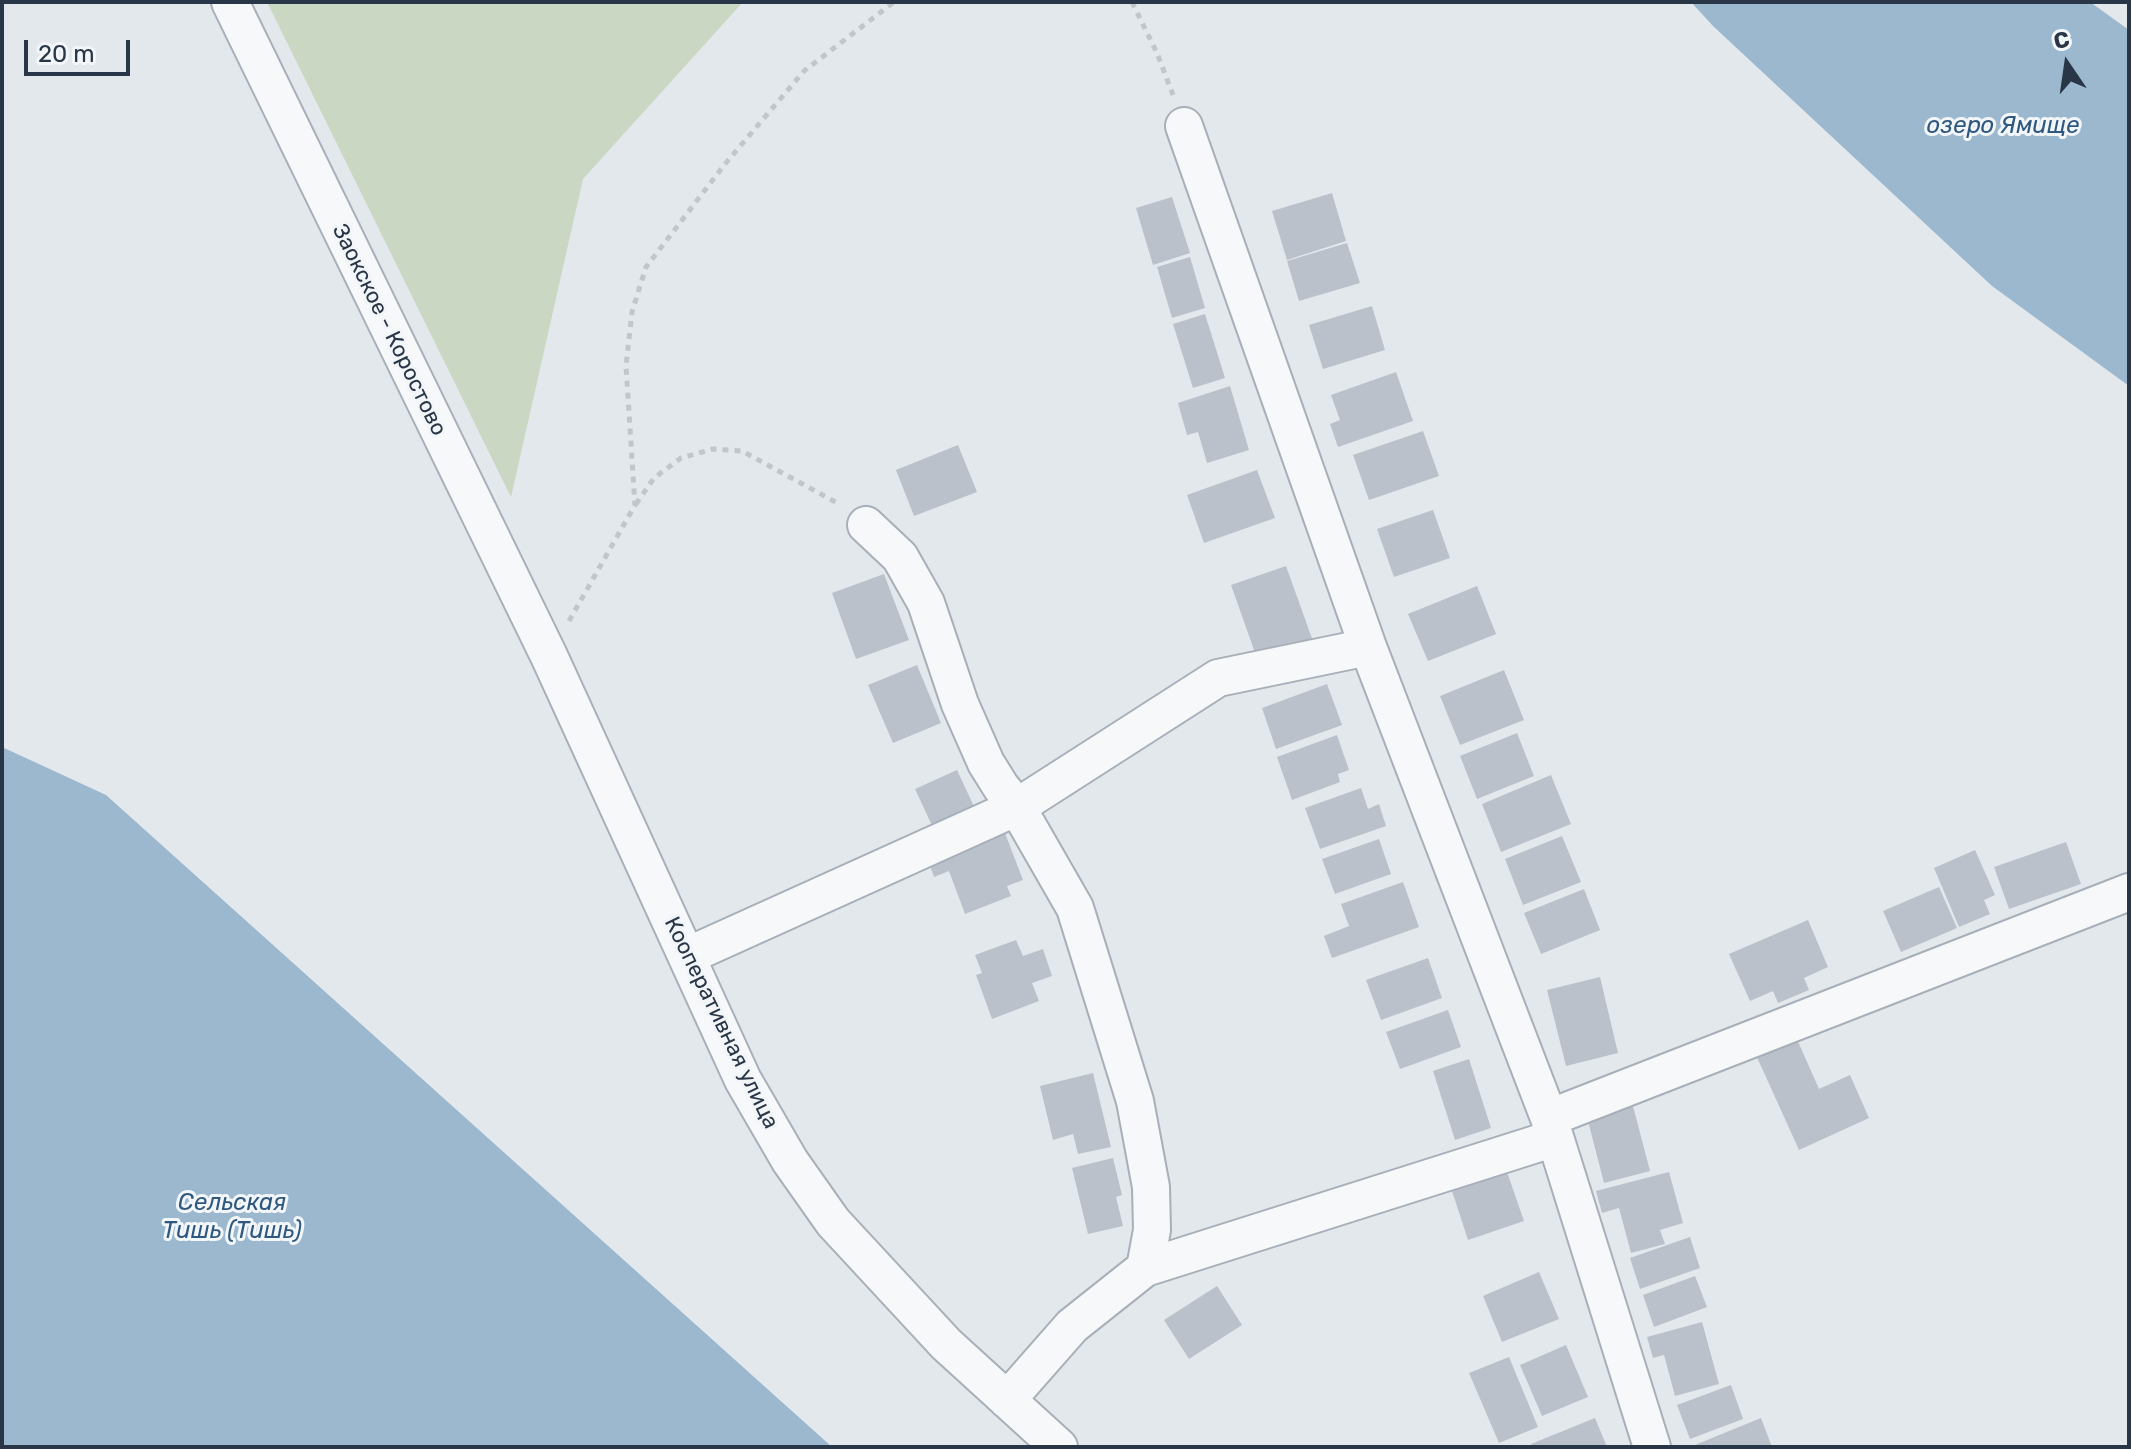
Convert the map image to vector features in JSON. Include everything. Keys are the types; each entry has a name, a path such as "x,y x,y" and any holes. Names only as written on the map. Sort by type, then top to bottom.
{"street":[{"name":"Заокское - Коростово","path":"230,2 549,656"},
{"path":"1184,126 1368,647 1552,1128 1652,1447"},
{"path":"866,525 900,557 926,603 960,704 986,763 1017,807 1075,908 1135,1101 1151,1187 1152,1230 1145,1268"},
{"path":"687,956 1017,807 1218,678 1368,647"},
{"name":"Кооперативная улица","path":"549,656 743,1080 790,1161 833,1222 946,1344 1059,1447"},
{"path":"1007,1400 1072,1326 1145,1268 1552,1128 2129,892"}],"path":[{"path":"635,505 626,366 632,312 646,267 725,164 804,71 894,2"},
{"path":"1132,2 1157,53 1184,126"},
{"path":"549,656 635,505 654,478 681,458 713,449 742,451 841,506 866,525"}],"green space":[{"path":"267,2 743,2 583,179 511,497"}],"water":[{"name":"озеро Ямище","path":"1691,2 2090,2 2129,30 2129,386 1992,286"},
{"name":"Сельская Тишь (Тишь)","path":"2,747 106,795 832,1447 2,1447"}],"building":[{"path":"1332,193 1346,241 1287,260 1272,211"},
{"path":"1172,197 1190,253 1153,265 1136,208"},
{"path":"1347,243 1360,283 1299,301 1287,261"},
{"path":"1190,257 1205,308 1172,318 1157,267"},
{"path":"1372,306 1385,350 1323,369 1309,325"},
{"path":"1205,314 1225,378 1193,388 1173,324"},
{"path":"1396,372 1413,421 1338,447 1330,424 1340,420 1331,395"},
{"path":"1230,386 1249,450 1207,463 1198,432 1187,435 1178,403"},
{"path":"1423,431 1439,476 1369,500 1353,455"},
{"path":"958,445 977,492 914,516 896,470"},
{"path":"1257,470 1275,518 1204,543 1187,495"},
{"path":"1433,510 1450,558 1394,577 1377,529"},
{"path":"1286,566 1314,644 1259,664 1231,585"},
{"path":"884,574 909,640 856,659 832,593"},
{"path":"1477,586 1496,634 1428,661 1408,614"},
{"path":"917,665 941,723 893,743 868,685"},
{"path":"1504,670 1524,720 1460,745 1440,696"},
{"path":"1327,684 1342,725 1276,749 1262,708"},
{"path":"1517,733 1534,776 1477,799 1460,756"},
{"path":"1337,735 1349,770 1338,774 1340,782 1292,800 1277,757"},
{"path":"957,770 984,828 942,847 915,789"},
{"path":"1551,775 1571,824 1501,852 1482,804"},
{"path":"1361,788 1368,809 1379,804 1386,826 1320,849 1305,808"},
{"path":"1005,833 1023,880 1007,886 1011,896 965,914 949,871 934,877 929,863"},
{"path":"1562,836 1581,882 1523,905 1505,859"},
{"path":"1379,839 1391,874 1335,894 1322,859"},
{"path":"2066,842 2081,884 2009,909 1994,867"},
{"path":"1975,850 1995,895 1984,900 1990,914 1959,927 1934,868"},
{"path":"1403,882 1419,927 1332,958 1324,936 1349,926 1341,904"},
{"path":"1939,887 1957,928 1901,952 1883,911"},
{"path":"1584,889 1600,930 1541,954 1524,913"},
{"path":"1808,920 1828,967 1804,978 1809,990 1778,1003 1773,991 1750,1001 1729,954"},
{"path":"1016,940 1023,956 1043,949 1052,976 1032,983 1039,1001 992,1019 976,975 982,973 975,955"},
{"path":"1428,958 1442,998 1381,1020 1366,980"},
{"path":"1600,977 1618,1053 1566,1066 1547,990"},
{"path":"1448,1010 1461,1047 1400,1069 1386,1032"},
{"path":"1796,1037 1819,1089 1850,1075 1869,1118 1799,1150 1756,1055"},
{"path":"1469,1059 1491,1128 1455,1140 1433,1071"},
{"path":"1093,1073 1111,1147 1078,1154 1073,1134 1053,1140 1040,1086"},
{"path":"1633,1106 1650,1171 1604,1183 1587,1117"},
{"path":"1113,1158 1122,1195 1116,1197 1123,1226 1088,1234 1072,1168"},
{"path":"1507,1172 1524,1221 1468,1240 1452,1191"},
{"path":"1669,1172 1683,1223 1660,1230 1665,1244 1631,1253 1619,1208 1602,1213 1596,1191"},
{"path":"1690,1237 1700,1268 1640,1289 1630,1258"},
{"path":"1539,1272 1559,1319 1502,1342 1483,1296"},
{"path":"1695,1276 1707,1307 1654,1327 1643,1295"},
{"path":"1217,1286 1242,1325 1189,1359 1164,1320"},
{"path":"1702,1322 1719,1384 1675,1396 1664,1355 1653,1358 1647,1337"},
{"path":"1566,1345 1588,1397 1542,1416 1520,1365"},
{"path":"1509,1357 1538,1427 1499,1443 1469,1373"},
{"path":"1731,1385 1743,1419 1690,1439 1677,1405"},
{"path":"1595,1418 1607,1447 1532,1447 1531,1444"},
{"path":"1761,1418 1772,1447 1690,1447"}]}
